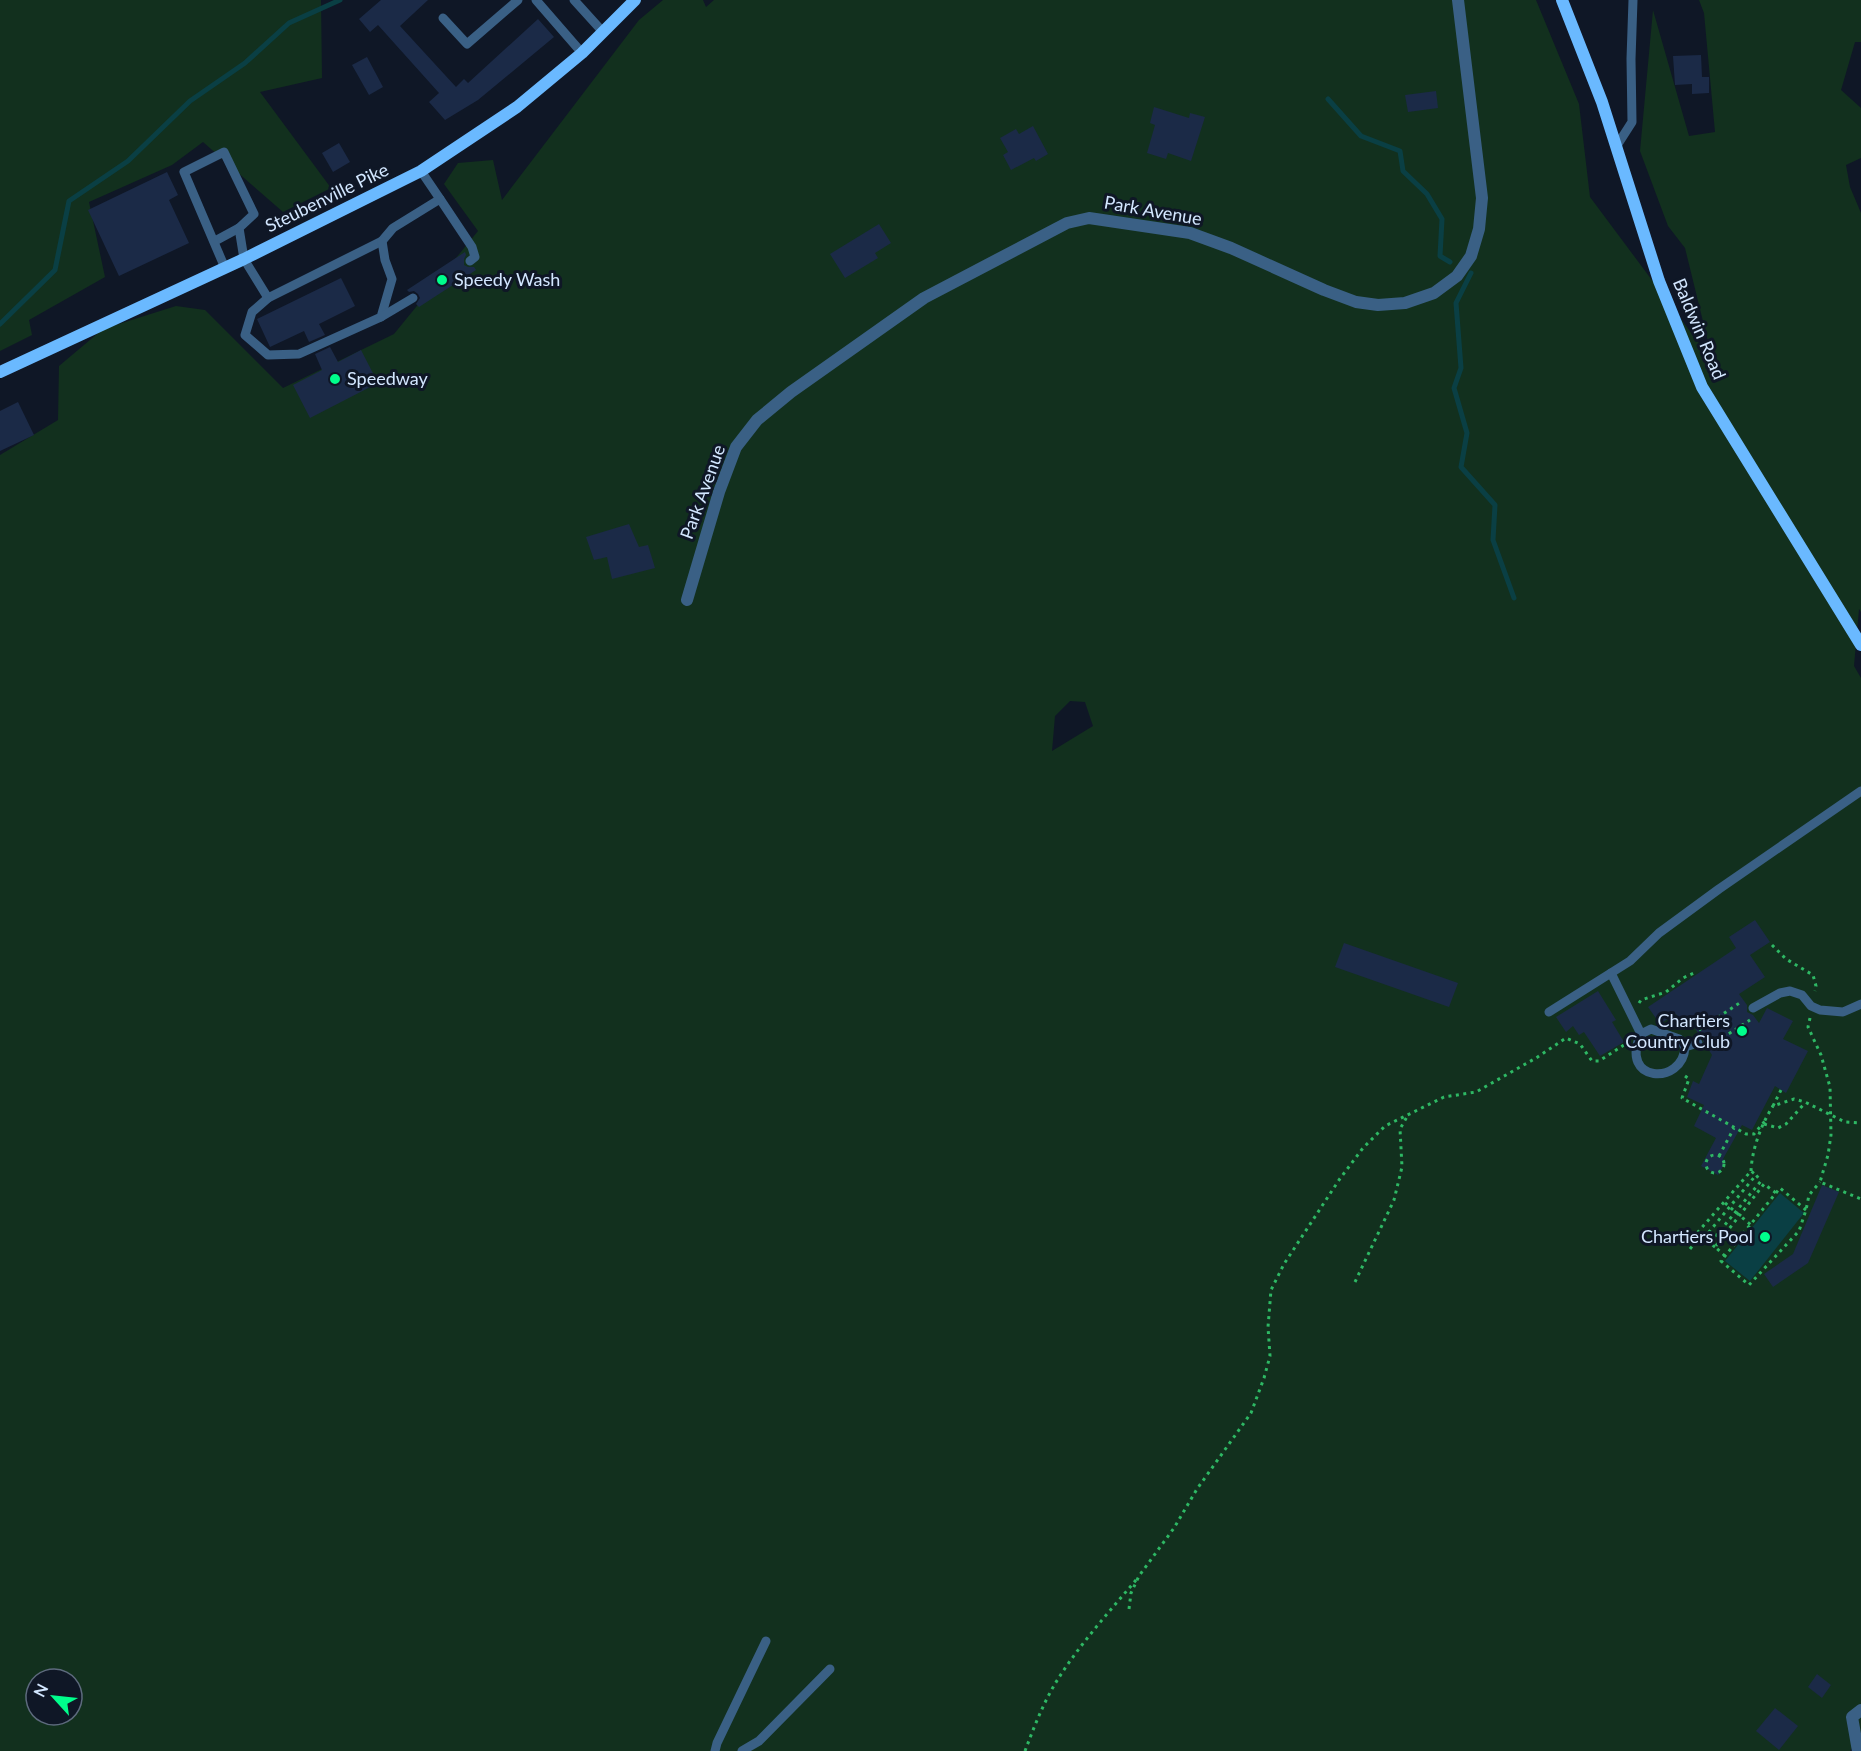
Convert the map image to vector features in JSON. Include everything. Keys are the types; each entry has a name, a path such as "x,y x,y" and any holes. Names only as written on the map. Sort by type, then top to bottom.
{"main road":[{"name":"Steubenville Pike","path":"0,372 244,259 422,171 517,106 582,53 635,0"},
{"name":"Baldwin Road","path":"1562,0 1602,102 1659,281 1702,387 1861,645"}],"street":[{"name":"Park Avenue","path":"687,600 719,492 736,447 757,420 790,392 924,298 1067,223 1089,218 1190,233 1231,248 1324,290 1356,302 1378,305 1405,303 1434,293 1457,276 1471,256 1479,229 1482,198 1458,0"},
{"path":"1858,1751 1852,1717 1861,1710"}],"lane":[{"path":"443,18 467,44 518,0"},
{"path":"536,0 582,53"},
{"path":"574,0 603,32"},
{"path":"1616,147 1632,122 1633,0"},
{"path":"215,241 239,228 254,214 224,152 184,172 225,268"},
{"path":"422,171 472,247 475,257 470,261"},
{"path":"412,298 381,317 299,354 267,355 245,335 252,312 268,298 382,241 393,228 440,199"},
{"path":"239,228 244,259 268,298"},
{"path":"381,317 392,279 385,260 382,241"},
{"path":"1549,1012 1630,961 1659,933 1861,791"},
{"path":"1611,973 1641,1034"},
{"path":"1753,1008 1780,993 1790,991 1802,995 1811,1006 1820,1010 1843,1012 1861,1004"},
{"path":"1651,1029 1692,1045 1674,1068 1661,1075 1647,1073 1638,1064 1635,1046 1641,1034 1651,1029"},
{"path":"715,1751 766,1641"},
{"path":"742,1751 759,1741 830,1669"}],"path":[{"path":"1772,945 1786,959 1813,975 1816,986 1808,1028 1821,1055 1830,1087 1831,1136 1828,1155 1820,1182 1809,1195 1806,1210 1799,1232 1749,1285 1721,1261 1780,1188 1806,1210"},
{"path":"1747,998 1693,1033 1692,1045 1706,1050 1759,1014 1763,1002"},
{"path":"1025,1751 1057,1680 1096,1627 1144,1570 1174,1528 1197,1489 1251,1413 1270,1356 1268,1327 1271,1290 1284,1263 1339,1180 1363,1149 1385,1126 1444,1097 1476,1092 1536,1058 1560,1041"},
{"path":"1674,1068 1689,1079 1682,1098 1746,1134 1754,1134 1764,1122 1780,1090"},
{"path":"1773,1106 1794,1099 1845,1122 1861,1123"},
{"path":"1764,1122 1778,1128 1786,1124 1805,1102"},
{"path":"1355,1282 1394,1200 1402,1167 1400,1129 1408,1115"},
{"path":"1726,1256 1698,1232 1751,1171 1751,1160 1764,1122"},
{"path":"1719,1156 1734,1128"},
{"path":"1713,1155 1719,1156 1724,1167 1717,1173 1711,1173 1707,1169 1706,1160 1713,1155"},
{"path":"1751,1171 1776,1193"},
{"path":"1690,1249 1730,1207 1756,1175"},
{"path":"1710,1243 1761,1181"},
{"path":"1820,1182 1861,1199"},
{"path":"1715,1247 1765,1185"},
{"path":"1724,1203 1751,1225"},
{"path":"1129,1609 1131,1593 1144,1570"}],"shaded area":[{"path":"0,0 321,0 322,78 260,92 331,188 283,212 203,142 172,165 89,202 105,277 29,320 32,335 0,351"},
{"path":"663,0 703,0 706,7 714,0 1536,0 1579,104 1590,197 1713,362 1685,248 1668,226 1640,151 1653,10 1689,136 1715,132 1704,13 1699,0 1861,0 1861,42 1855,42 1841,90 1861,108 1861,158 1846,165 1850,187 1861,213 1861,612 1859,609 1854,666 1861,678 1861,1734 1850,1751 0,1751 0,455 58,420 59,366 103,329 176,306 205,310 283,388 394,334 478,231 444,184 458,163 493,160 502,200 639,20","holes":["1070,701 1085,702 1093,726 1052,751 1055,716"]},
{"name":"Chartiers Pool","path":"1780,1193 1804,1213 1750,1281 1725,1261"}],"building":[{"path":"381,0 428,0 400,26 456,87 464,79 468,83 538,19 554,37 478,100 445,120 429,102 439,93 378,25 370,32 359,19"},
{"path":"1701,55 1702,77 1709,77 1709,93 1692,94 1692,84 1675,85 1673,56"},
{"path":"367,57 383,87 369,95 352,65"},
{"path":"1436,91 1438,108 1408,112 1405,95"},
{"path":"1154,107 1189,118 1190,113 1205,117 1191,161 1168,153 1166,159 1147,153 1155,125 1150,123"},
{"path":"1033,126 1048,154 1036,161 1034,158 1011,170 1003,155 1008,152 1000,138 1016,129 1019,134"},
{"path":"339,143 350,162 333,172 322,153"},
{"path":"167,172 178,195 169,200 189,243 119,276 88,210"},
{"path":"879,224 891,243 875,253 878,258 845,278 830,254"},
{"name":"Speedy Wash","path":"465,252 464,265 474,267 476,270 419,307 416,304 420,298 418,294 407,290"},
{"path":"341,278 355,306 319,324 325,335 309,342 304,331 270,347 257,319"},
{"path":"330,347 338,362 361,350 378,383 310,418 293,385 322,370 315,354"},
{"path":"18,402 34,435 0,451 0,411"},
{"path":"629,524 639,547 648,545 655,568 612,579 607,557 594,560 586,537"},
{"name":"Chartiers Country Club","path":"1755,920 1770,942 1750,955 1765,977 1739,994 1747,1005 1747,1012 1753,1015 1759,1023 1767,1008 1793,1021 1783,1039 1808,1051 1786,1093 1775,1086 1752,1130 1742,1125 1723,1159 1726,1161 1718,1175 1701,1166 1716,1138 1694,1126 1704,1105 1687,1097 1693,1081 1699,1084 1712,1055 1689,1019 1682,1023 1676,1014 1660,1024 1648,1007 1736,948 1729,937"},
{"path":"1344,943 1458,983 1449,1007 1335,967"},
{"path":"1598,991 1616,1020 1612,1022 1624,1042 1600,1056 1584,1032 1579,1035 1573,1026 1566,1032 1556,1017"},
{"path":"1822,1185 1839,1192 1808,1263 1773,1287 1764,1274 1793,1254"},
{"path":"1817,1674 1831,1685 1822,1698 1808,1687"},
{"path":"1775,1708 1798,1726 1779,1750 1756,1731"}],"waterway":[{"path":"0,324 55,270 69,201 128,161 190,101 245,63 289,23 340,0"},
{"path":"1328,99 1361,136 1400,151 1403,171 1427,194 1442,219 1440,256 1450,262"},
{"path":"1471,273 1456,303 1461,368 1454,388 1467,433 1461,467 1495,505 1493,540 1514,598"}],"place":[{"name":"Speedy Wash","path":"442,280"},
{"name":"Speedway","path":"335,379"},
{"name":"Chartiers Country Club","path":"1742,1031"},
{"name":"Chartiers Pool","path":"1765,1237"}]}
